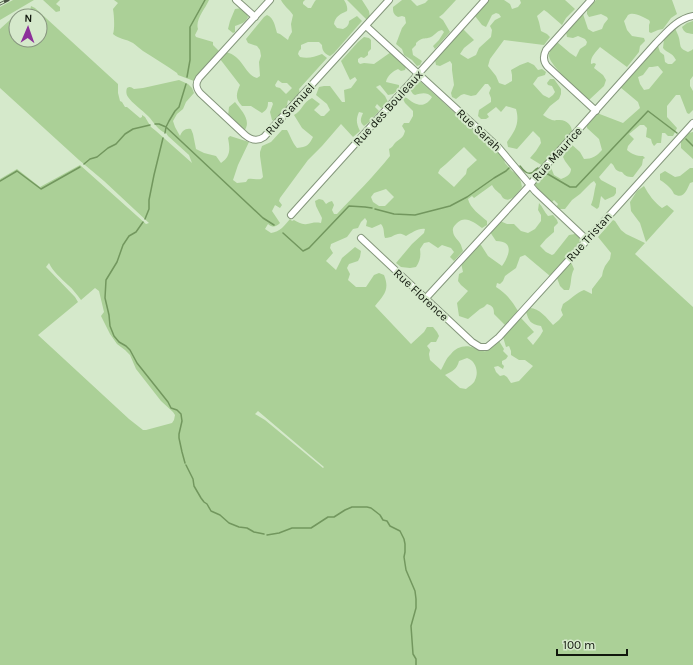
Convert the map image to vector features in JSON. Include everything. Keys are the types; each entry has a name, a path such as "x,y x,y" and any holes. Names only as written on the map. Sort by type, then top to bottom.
{"street":[{"path":"236,0 255,17"},
{"name":"Rue Samuel","path":"270,0 199,78 196,84 197,90 200,93 248,138 255,140 259,140 264,137 389,0"},
{"name":"Rue des Bouleaux","path":"291,215 485,0"},
{"path":"591,0 546,50 544,57 547,66 596,111"},
{"name":"Rue Maurice","path":"426,298 671,28 680,21 693,16"},
{"name":"Rue Sarah","path":"366,26 501,150 540,197 587,240"},
{"name":"Rue Tristan","path":"484,348 490,346 499,337 693,123"},
{"name":"Rue Florence","path":"361,238 472,342 484,348"}],"green space":[{"path":"13,0 34,0 20,8 8,8 8,15 0,20 0,7"},
{"path":"43,0 60,0 56,4 60,7 60,11 56,12"},
{"path":"114,0 209,0 199,18 197,26 198,29 195,35 196,37 213,42 213,45 219,51 194,81 178,75 133,43 113,34 113,9 118,3"},
{"path":"281,0 305,0 303,4 308,8 311,8 316,0 344,0 347,11 335,19 334,24 337,28 343,29 347,27 349,21 357,16 362,21 330,56 324,52 322,45 319,42 308,42 301,45 301,49 298,54 300,57 306,58 322,54 327,58 299,89 300,94 293,103 288,100 286,110 276,122 272,120 270,112 273,104 272,102 268,102 267,108 262,113 251,106 242,106 238,101 237,96 240,85 220,59 226,52 232,54 240,61 249,73 257,78 260,76 260,50 257,46 248,43 246,39 267,15 273,20 277,33 288,40 292,32 291,24 293,15","holes":["278,80 282,83 287,83 292,88 286,94 275,85"]},
{"path":"347,0 362,0 369,11 370,17 367,20"},
{"path":"402,0 411,0 417,6 428,0 456,0 439,17 443,20 450,32 435,49 433,46 444,32 442,30 431,37 416,43 412,49 413,55 422,61 420,65 417,66 412,60 404,55 402,49 396,44 402,28 406,23 405,17 398,17 394,14 393,7"},
{"path":"489,0 504,0 510,4 512,9 518,7 521,3 520,0 565,0 575,9 566,18 562,25 544,10 537,16 541,31 550,37 544,45 504,40 490,59 488,66 496,76 499,83 505,85 512,81 511,70 528,62 534,65 538,70 542,69 546,72 545,75 538,77 533,84 543,95 549,98 555,92 552,86 548,85 547,83 550,79 554,79 561,89 559,99 550,106 543,115 552,120 567,122 572,128 572,134 543,166 530,158 541,143 540,138 533,131 517,149 508,147 507,142 517,123 516,109 506,106 501,112 496,107 487,114 489,117 486,119 481,119 478,116 479,110 491,102 489,93 491,88 488,84 485,84 476,95 471,96 464,94 456,99 452,97 451,93 454,85 452,64 450,61 440,66 436,65 435,60 463,29 474,40 464,48 460,54 468,59 476,55 479,48 491,37 492,30 490,26 495,20 501,17 499,14 496,13 492,15 486,27 482,25 475,16"},
{"path":"596,0 672,0 677,14 671,18 663,29 651,33 649,32 649,20 636,14 628,15 624,21 627,30 632,36 644,38 645,41 640,46 639,52 627,67 600,47 592,57 591,64 596,64 594,68 603,75 606,80 604,86 589,100 554,66 549,54 557,42 576,57 580,49 586,45 587,42 585,39 578,36 573,38 567,37 566,32 583,14 588,29 593,32 602,29 608,19 607,17 601,14 589,17 587,14 587,10"},
{"path":"242,8 248,17 244,22 235,26 235,32 233,33 228,29 230,21 235,9"},
{"path":"48,20 118,84 120,101 125,107 140,118 142,115 145,117 151,127 192,163 189,155 166,133 158,128 127,96 126,92 127,88 129,87 134,89 143,88 179,80 188,84 194,93 173,121 175,127 180,136 184,130 191,129 196,149 216,156 221,163 227,158 228,155 228,138 230,136 249,142 238,165 233,180 237,183 246,182 248,179 261,179 263,177 260,156 262,146 271,142 282,130 287,130 297,148 309,144 313,137 302,128 294,115 312,98 320,104 314,110 321,116 324,116 330,110 327,104 316,95 319,87 330,86 342,102 345,102 344,90 351,88 357,80 355,77 350,80 341,61 358,42 364,37 371,40 371,49 368,52 368,55 364,58 361,57 358,59 360,64 374,64 391,52 406,67 405,70 401,71 398,69 394,71 386,82 399,85 399,89 393,94 388,95 380,85 376,87 385,96 388,102 385,107 381,108 377,104 375,107 379,111 364,126 361,121 363,113 359,112 357,121 360,131 353,137 341,124 308,160 280,198 279,201 282,205 280,208 275,205 272,211 280,223 274,226 268,224 265,229 271,233 277,231 290,219 303,224 321,223 322,218 315,201 319,199 323,200 326,204 332,201 334,205 332,210 334,214 337,214 390,156 389,149 404,135 405,131 402,126 404,123 409,123 413,116 413,111 403,99 405,97 414,103 422,105 427,103 432,97 422,93 415,95 413,94 409,88 417,82 421,82 503,157 505,163 518,175 522,187 514,197 509,200 503,198 492,185 474,198 472,196 468,199 478,214 487,221 487,225 482,228 466,219 455,225 453,233 460,243 463,251 454,261 450,257 454,252 451,248 442,245 438,248 429,242 424,243 420,249 420,259 416,267 401,267 396,263 412,244 424,233 425,229 417,230 406,236 403,234 398,234 385,238 381,224 372,228 366,226 367,221 365,218 358,228 353,229 347,237 331,244 330,248 333,253 326,261 336,270 342,258 355,247 361,251 358,261 349,264 347,268 350,274 348,280 356,287 366,287 374,275 379,273 384,275 386,280 385,292 375,306 411,344 424,332 427,327 433,327 439,336 436,342 431,342 427,346 430,350 430,360 441,370 448,357 458,348 468,346 486,351 492,348 499,341 504,349 503,351 508,356 502,361 504,366 503,369 498,366 494,367 496,372 500,376 504,375 507,377 511,383 519,381 533,366 525,360 519,360 511,355 509,346 506,347 503,337 521,318 534,332 527,338 533,345 543,331 541,326 532,323 529,320 526,312 530,308 540,312 553,325 563,315 561,310 563,304 584,290 592,294 592,289 602,276 605,266 610,259 611,253 598,237 613,220 626,234 645,243 635,254 693,307 693,665 0,665 0,179 17,169 40,187 80,165 146,224 149,223 0,88 0,29 8,22 8,48 48,48","holes":["464,147 477,160 467,169 466,174 454,187 438,173 440,169","386,189 394,197 385,206 379,206 373,202 371,197 374,193","49,263 81,300 95,288 99,291 104,312 101,316 110,334 117,344 130,355 136,369 161,401 173,412 175,415 172,423 143,430 129,419 38,335 78,302 46,267","467,358 475,364 477,374 472,384 466,389 460,388 445,375 454,370 459,361","258,411 324,467 323,468 265,420 255,414"]},
{"path":"693,21 693,34 685,32 682,27"},
{"path":"675,28 682,48 688,52 693,49 693,76 690,80 690,86 693,91 693,110 689,114 687,113 680,95 676,95 667,106 667,117 677,128 673,136 668,136 665,133 662,133 661,143 657,143 654,146 651,139 646,137 647,128 644,125 640,125 629,134 634,139 628,146 627,150 645,158 643,159 642,165 633,177 626,176 622,172 617,171 611,163 599,177 601,180 616,188 616,193 614,196 605,200 601,196 599,207 597,209 591,205 596,184 594,181 572,200 565,209 556,208 558,204 554,200 551,203 536,189 535,186 537,180 550,165 554,175 561,179 569,174 571,169 563,157 565,153 564,149 570,143 580,152 584,159 594,157 602,150 599,139 587,128 587,124 597,113 623,123 640,108 638,102 620,87 658,46 660,52 664,55 665,62 672,64 676,60 663,48 664,39","holes":["658,66 663,72 649,89 644,90 638,77 643,75 649,67"]},
{"path":"235,102 247,120 244,131 228,116 229,107"},
{"path":"693,132 693,159 681,148 681,140 688,133"},
{"path":"690,168 693,168 693,182 690,183 683,195 680,196 674,194 670,188 660,180 660,174 665,171 675,177 680,176"},
{"path":"644,186 659,206 662,208 667,205 674,211 646,242 640,223 631,211 630,202 637,191"},
{"path":"539,203 548,216 553,215 558,223 554,227 554,232 540,246 546,252 552,255 554,254 569,235 575,234 578,236 580,239 579,243 550,276 525,255 520,257 516,268 505,276 500,284 497,283 496,287 503,292 518,311 505,325 494,314 493,308 487,304 468,319 459,316 457,303 468,291 458,281 459,274 463,272 461,263 478,245 481,245 488,256 502,266 507,258 509,250 508,246 502,242 496,241 490,232 500,221 507,224 514,224 521,231 528,233 535,229 541,221 541,215 538,210"},
{"path":"571,262 574,269 570,287 569,290 564,290 560,286 557,278"}],"waterway":[{"path":"187,77 190,60 190,27 205,0"},
{"path":"165,133 169,121 179,107 186,84"},
{"path":"546,173 570,187 576,187 648,111 677,133"},
{"path":"155,124 166,127 263,218 274,225"},
{"path":"84,164 116,144 125,134 133,129 150,125"},
{"path":"145,219 149,209 149,200 163,138"},
{"path":"686,139 693,146"},
{"path":"520,166 527,173 531,173 538,168"},
{"path":"0,181 17,171 41,189 80,167"},
{"path":"375,209 394,214 415,215 450,206 467,197 509,168"},
{"path":"283,233 303,251 309,248 349,206 372,208"},
{"path":"143,222 136,232 129,236 123,245 117,262 106,280 105,298 110,326 114,336 119,342 130,350 137,363 168,402 171,408 177,410 181,414 182,421 179,438 185,463"},
{"path":"186,465 193,479 194,486 211,511 220,515 229,523 264,534"},
{"path":"267,535 279,533 292,528 311,528 328,517 334,517 352,507 371,508 380,515 383,520 387,521 390,526 400,531 405,544 404,557 406,570 415,591 416,599 416,608 411,626 413,654 416,659 416,665"}],"railway":[{"path":"0,4 8,0"}]}
